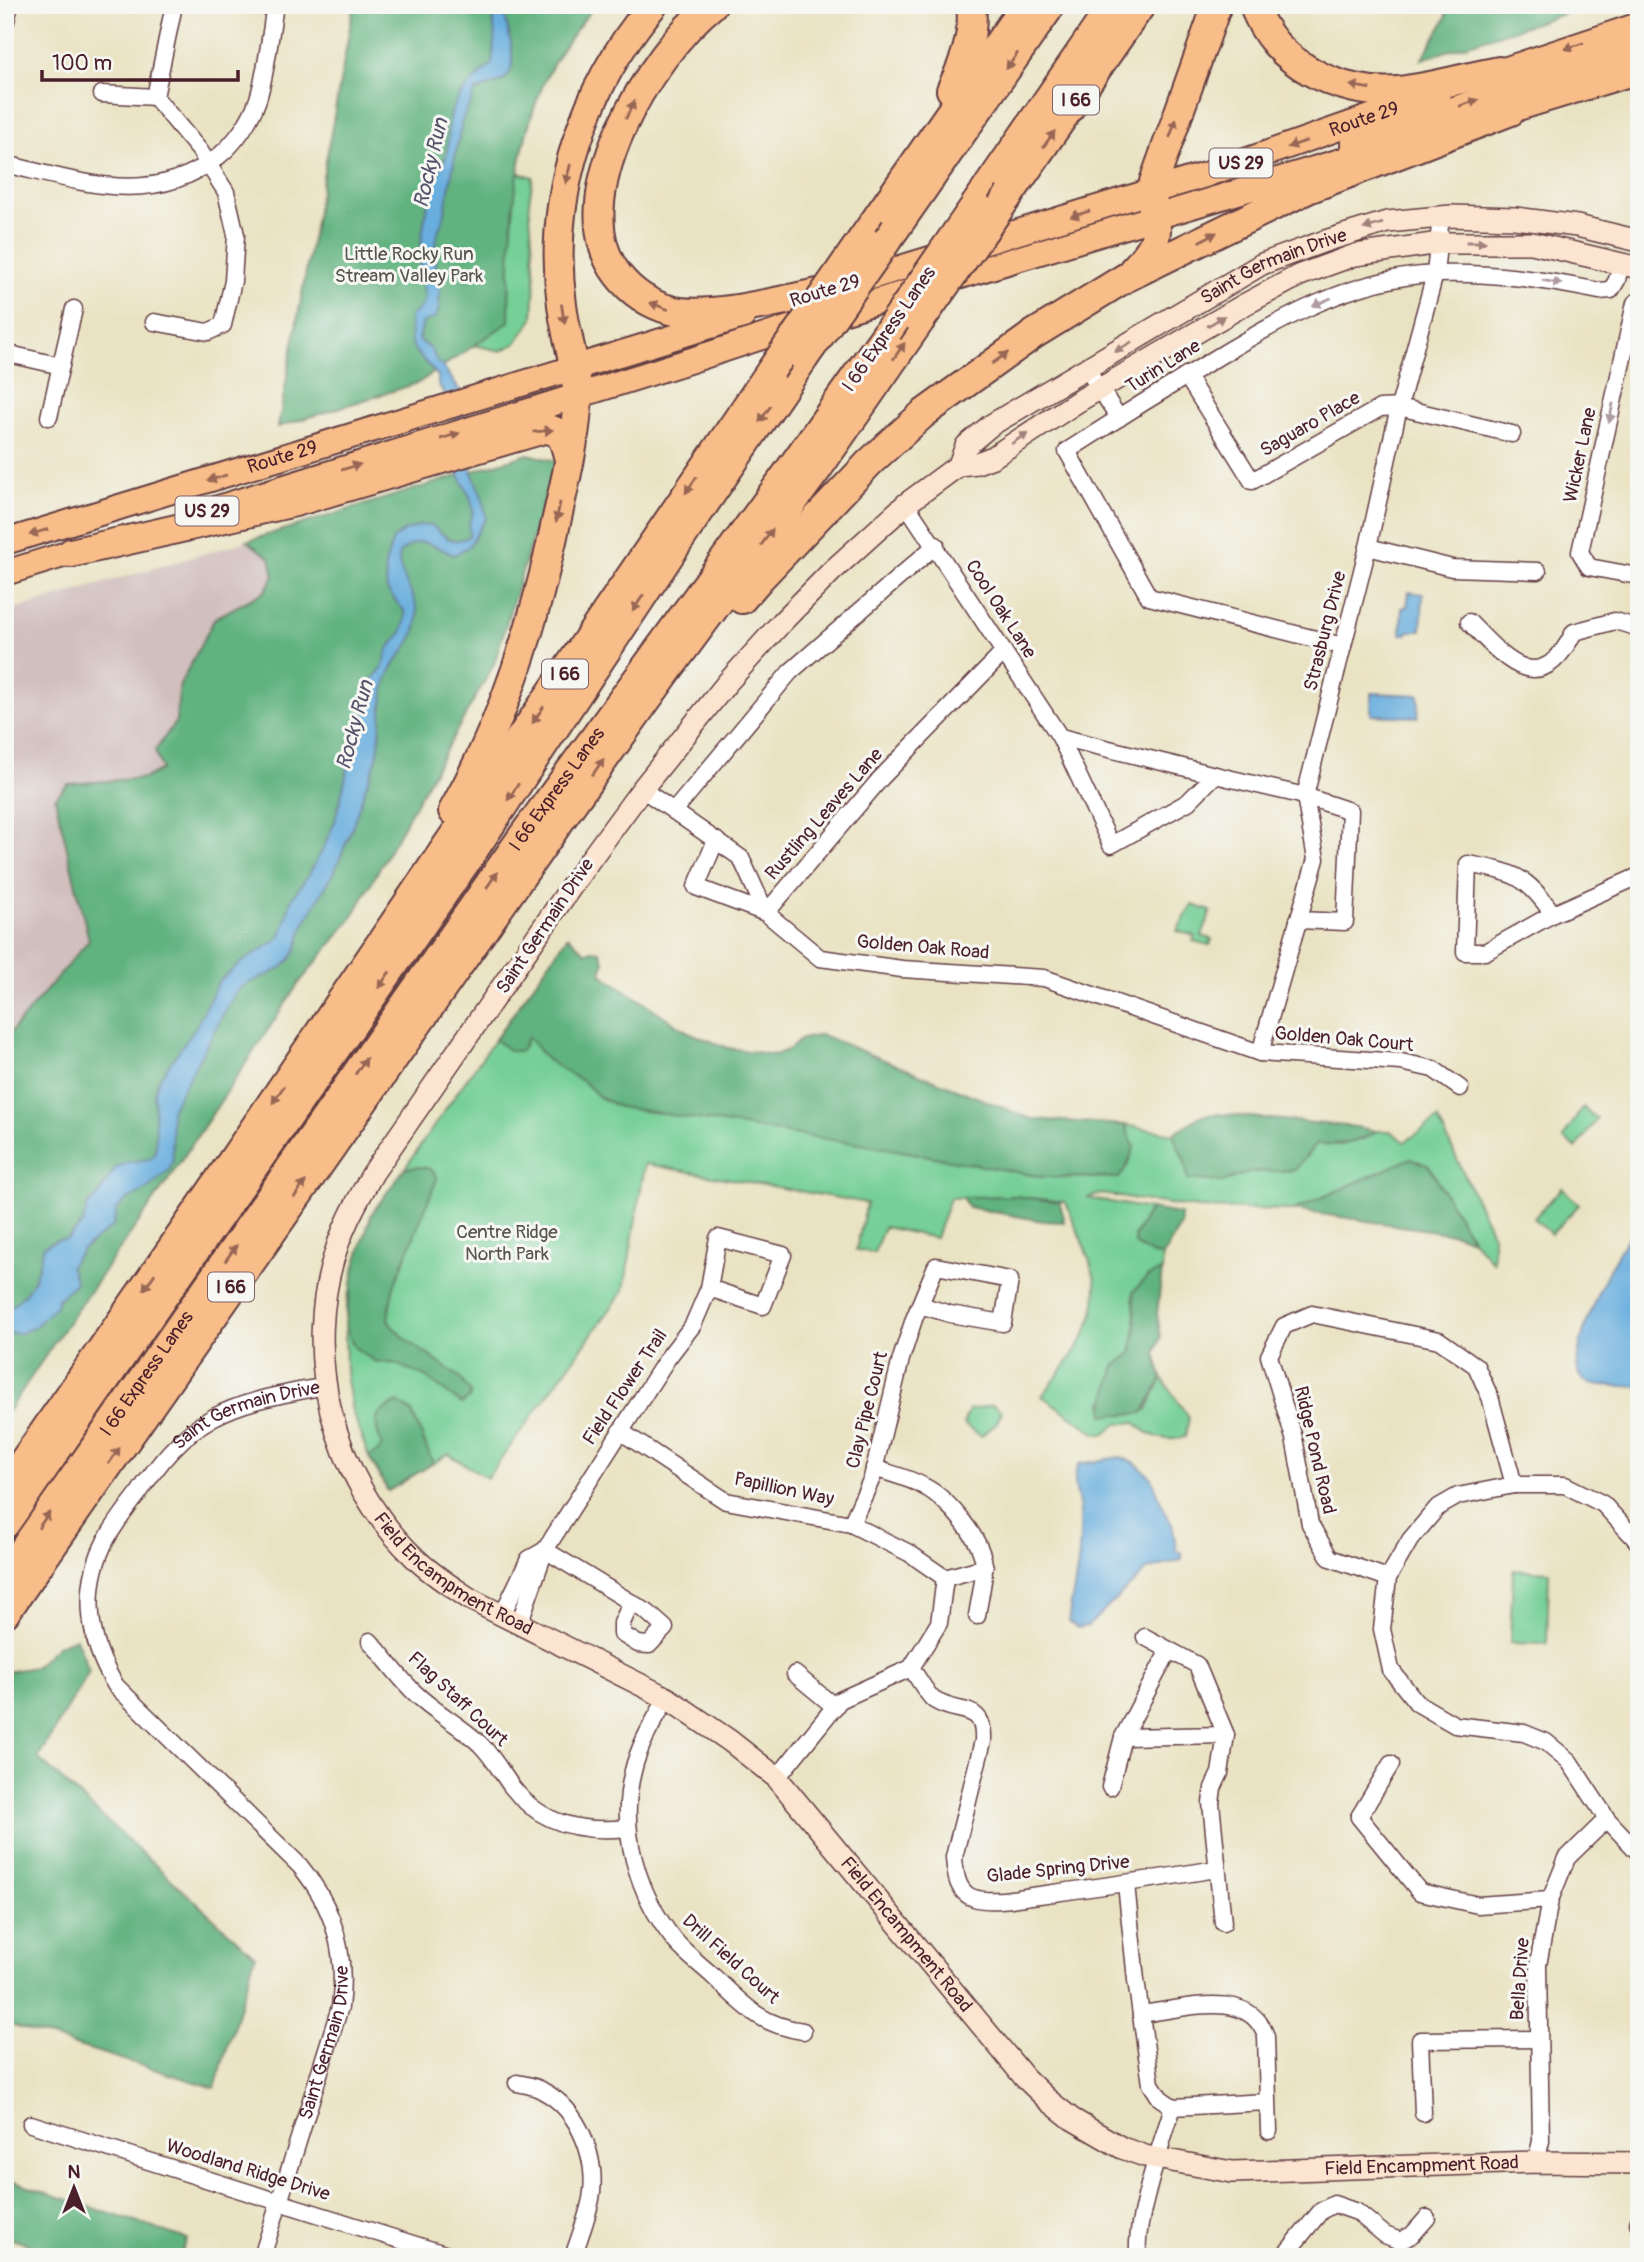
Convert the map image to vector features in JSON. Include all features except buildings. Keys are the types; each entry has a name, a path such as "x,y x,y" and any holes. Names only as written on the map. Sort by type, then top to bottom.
{"highway":[{"path":"358,978 465,790 502,712 531,625 550,552 569,460 577,396 561,304 558,270 559,224 567,175 578,138 604,77 625,41 653,5"},
{"path":"712,5 679,37 656,65 642,86 620,131 610,158 599,208 601,237 606,255 614,270 635,293 656,305 682,312 707,313 823,292"},
{"path":"897,189 958,76 972,28 971,5"},
{"name":"I 66","path":"5,1488 358,978 772,369 1025,5"},
{"name":"I 66 Express Lanes","path":"5,1524 459,872 804,358 1051,5"},
{"name":"I 66 Express Lanes","path":"5,1576 525,833 818,432 1113,5"},
{"name":"I 66","path":"5,1613 344,1127 668,670 816,471 1142,5"},
{"path":"1125,278 1154,245 1157,231 1154,204 1216,5"},
{"path":"1254,5 1267,32 1282,50 1311,73 1333,82 1397,91 1499,71"},
{"path":"668,670 707,643 769,568 870,462 923,414 1034,334 1125,278 1308,189 1511,111"},
{"path":"71,553 295,502 410,458 494,432 552,429 562,437 569,460"}],"main road":[{"name":"Route 29","path":"494,432 577,396 786,329 1154,204 1292,146 1499,71 1639,25"},
{"path":"1269,182 1377,135 1639,47"},
{"name":"Route 29","path":"5,542 823,292 1154,204 1269,182 1639,71"},
{"path":"5,573 71,553"}],"street":[{"path":"5,24 10,5"},
{"path":"155,97 174,5"},
{"path":"5,164 98,185 128,188 158,186 176,181 208,164 224,151 245,127 257,102 275,5"},
{"path":"102,94 155,97 226,191 236,235 233,281 223,325 208,332 154,322"},
{"name":"Saint Germain Drive","path":"959,465 966,446 991,425 1262,264 1325,240 1387,222 1441,216 1514,218 1577,226 1639,241"},
{"name":"Strasburg Drive","path":"1260,1053 1316,859 1305,796 1368,547 1399,407 1435,274 1441,216"},
{"name":"Saint Germain Drive","path":"262,2257 340,2007 343,1968 336,1928 321,1894 300,1866 116,1686 103,1664 95,1642 90,1596 96,1564 109,1535 157,1466 181,1440 209,1420 238,1405 325,1386 322,1346 326,1288 338,1243 357,1200 373,1173 642,789 727,683 782,622 832,571 906,504 959,465 978,463 993,457 1100,388 1242,306 1300,275 1355,255 1440,243 1532,243 1630,266"},
{"name":"Turin Lane","path":"1343,646 1149,597 1068,450 1259,332 1338,295 1387,281 1435,274 1510,276 1599,291 1611,290 1630,266"},
{"name":"Wicker Lane","path":"1639,301 1635,303 1580,552 1589,567 1632,575 1639,572"},
{"path":"49,417 74,309"},
{"path":"5,353 61,366"},
{"path":"1087,369 1119,418"},
{"name":"Saguaro Place","path":"1186,375 1252,481 1380,408 1399,407 1512,434"},
{"name":"Cool Oak Lane","path":"906,504 936,545 1060,737 1111,845 1188,802 1215,775"},
{"path":"674,811 790,672 936,545"},
{"path":"1368,547 1452,568 1538,571"},
{"path":"1469,622 1507,661 1522,668 1541,668 1557,659 1566,649 1574,632 1615,621 1639,628"},
{"name":"Rustling Leaves Lane","path":"766,913 881,778 1004,652"},
{"path":"1060,737 1305,796 1350,811 1345,922 1298,920"},
{"name":"Golden Oak Road","path":"642,789 741,858 766,913 820,958 902,968 1044,978 1260,1053"},
{"path":"716,840 696,887 766,913"},
{"path":"1553,914 1538,892 1520,878 1499,869 1468,864 1465,952 1485,953 1553,914 1639,876"},
{"name":"Golden Oak Court","path":"1260,1053 1401,1062 1433,1069 1460,1088"},
{"name":"Field Flower Trail","path":"510,1619 545,1550 667,1359 693,1325 709,1288 718,1238 783,1255 763,1306 709,1288"},
{"name":"Clay Pipe Court","path":"851,1524 874,1468 901,1359 920,1305 936,1266 1010,1280 1003,1323 950,1314 920,1305"},
{"name":"Ridge Pond Road","path":"1388,1578 1330,1558 1310,1524 1294,1438 1269,1356 1284,1326 1312,1314 1439,1340 1476,1366 1490,1396 1514,1485"},
{"name":"Field Encampment Road","path":"325,1386 344,1454 367,1500 383,1523 416,1560 444,1582 510,1619 667,1698 730,1741 777,1779 1025,2078 1048,2100 1098,2135 1122,2148 1232,2172 1536,2162 1639,2163"},
{"name":"Papillion Way","path":"620,1431 726,1501 851,1524 909,1553 945,1578"},
{"path":"874,1468 927,1487 973,1534 981,1549 985,1567 977,1616"},
{"path":"1639,1544 1603,1504 1565,1485 1514,1485 1458,1496 1437,1508 1410,1540 1388,1578 1382,1629 1391,1670 1417,1703 1455,1725 1524,1733 1546,1742 1569,1761 1606,1819 1639,1853"},
{"path":"545,1550 631,1603"},
{"path":"777,1779 840,1700 911,1668 939,1623 945,1578 985,1567"},
{"path":"1146,1637 1197,1665 1226,1735 1220,1773 1213,1788 1211,1803 1223,1923"},
{"name":"Flag Staff Court","path":"370,1642 416,1694 481,1745 513,1788 534,1808 554,1821 574,1828 599,1831 627,1828"},
{"path":"1110,1787 1123,1737 1169,1650"},
{"name":"Glade Spring Drive","path":"911,1668 933,1700 977,1716 984,1725 983,1741 954,1857 955,1873 961,1888 974,1898 998,1900 1126,1884 1216,1869"},
{"path":"795,1674 835,1707"},
{"name":"Drill Field Court","path":"667,1698 642,1744 633,1770 627,1807 627,1828 643,1890 657,1917 676,1943 757,2016 781,2028 803,2031"},
{"path":"1123,1737 1226,1735"},
{"path":"1391,1763 1359,1817 1420,1892 1478,1905 1550,1900"},
{"name":"Bella Drive","path":"1536,2162 1541,2141 1538,1965 1550,1900 1567,1858 1606,1819"},
{"path":"1126,1884 1151,2084 1160,2098 1173,2107 1267,2102"},
{"path":"1141,2014 1205,2005 1233,2006 1256,2018 1263,2026 1266,2037 1269,2131"},
{"path":"1423,2113 1420,2040 1538,2039"},
{"path":"517,2083 543,2090 558,2101 573,2120 586,2145 591,2166 592,2189 573,2257"},
{"path":"1139,2257 1139,2236 1156,2157 1173,2107"},
{"name":"Woodland Ridge Drive","path":"31,2124 454,2257"},
{"path":"1286,2257 1288,2250 1321,2211 1334,2204 1357,2212 1384,2235 1400,2241 1412,2235 1427,2218"}],"shaded area":[{"path":"247,541 270,558 274,576 264,592 215,618 205,634 180,684 176,721 156,751 162,768 145,778 68,784 56,798 89,940 5,1039 5,612"}],"green space":[{"name":"Little Rocky Run Stream Valley Park","path":"354,5 595,5 552,66 535,105 526,135 519,166 512,228 509,322 418,383 278,427"},
{"path":"1447,5 1581,5 1560,15 1422,59 1446,18"},
{"path":"508,170 533,177 529,201 535,279 533,319 515,344 501,351 454,341"},
{"path":"528,454 556,461 494,664 350,921 299,983 167,1182 5,1416 5,1039 89,940 55,798 68,784 145,778 162,769 155,751 176,721 180,684 215,618 264,592 274,576 270,558 247,541"},
{"path":"1192,905 1211,911 1202,936 1212,939 1210,945 1193,941 1195,936 1177,931"},
{"path":"568,936 586,953 591,950 600,951 604,961 601,974 688,1032 728,1048 775,1055 790,1049 801,1039 822,1035 1031,1119 1125,1125 1134,1148 1119,1178 1043,1177 891,1149 619,1107 599,1097 585,1083 547,1060 528,1037 521,1051 511,1051 495,1040"},
{"name":"Centre Ridge North Park","path":"544,970 1006,1170 1043,1177 1119,1178 1134,1148 1125,1125 1173,1134 1185,1162 1188,1179 1222,1182 1250,1172 1295,1170 1316,1144 1341,1145 1365,1139 1376,1131 1390,1131 1405,1142 1438,1119 1493,1235 1493,1262 1472,1240 1429,1166 1411,1158 1294,1210 1198,1208 1100,1194 1087,1198 1150,1209 1134,1237 1152,1254 1163,1256 1162,1271 1148,1276 1133,1292 1136,1328 1131,1354 1114,1367 1113,1383 1103,1404 1147,1410 1162,1378 1189,1418 1185,1437 1178,1439 1157,1437 1135,1422 1117,1424 1105,1434 1097,1434 1042,1396 1080,1343 1088,1328 1096,1297 1090,1261 1066,1202 1014,1196 950,1198 936,1238 884,1227 874,1253 856,1250 867,1203 645,1164 624,1290 487,1478 448,1454 388,1491 369,1457 352,1411 346,1373 345,1324 348,1295 409,1168 405,1168"},
{"path":"1583,1107 1597,1119 1576,1148 1563,1138"},
{"path":"1218,1114 1376,1131 1355,1141 1316,1144 1295,1170 1250,1172 1222,1182 1188,1179 1185,1162 1173,1134 1202,1115"},
{"path":"1411,1158 1429,1166 1472,1240 1455,1234 1294,1210"},
{"path":"420,1167 431,1170 437,1179 393,1289 388,1319 408,1341 459,1377 471,1393 462,1404 424,1376 396,1364 374,1361 353,1346 345,1324 355,1266 372,1213 405,1168"},
{"path":"1562,1188 1579,1205 1551,1234 1534,1218"},
{"path":"1014,1196 1060,1202 1064,1222 1043,1221 968,1207 962,1197"},
{"path":"1150,1209 1180,1214 1181,1224 1163,1256 1152,1254 1136,1245 1134,1237"},
{"path":"1162,1271 1157,1314 1161,1337 1155,1353 1162,1378 1143,1413 1104,1415 1114,1367 1131,1354 1136,1328 1133,1292 1148,1276"},
{"path":"398,1402 412,1412 433,1463 388,1491 369,1457 382,1445 376,1424 379,1414"},
{"path":"993,1405 1002,1411 996,1424 981,1436 963,1424 969,1410"},
{"path":"1513,1570 1549,1572 1547,1644 1510,1643"},
{"path":"76,1638 89,1671 38,1758 255,1956 215,2088 10,2025 5,2027 5,1672 35,1667 58,1645"},
{"path":"5,2179 187,2239 180,2257 68,2257 5,2237"}],"water":[{"name":"Rocky Run","path":"490,5 503,5 512,66 503,80 476,91 462,120 434,255 440,290 439,309 435,318 423,322 419,340 431,349 437,362 462,394 475,446 471,470 483,500 486,518 469,546 454,555 420,542 399,553 401,571 416,605 417,623 412,638 387,679 377,757 348,837 334,870 303,927 290,960 235,993 171,1110 173,1161 169,1170 148,1188 125,1201 117,1209 113,1226 82,1250 70,1266 76,1283 58,1299 56,1306 35,1327 21,1333 5,1334 5,1310 22,1297 32,1283 44,1246 67,1239 83,1223 87,1206 98,1196 115,1168 128,1162 149,1159 155,1154 154,1093 159,1079 197,1025 218,982 242,962 278,939 291,900 324,847 335,821 349,763 362,731 368,684 382,669 388,649 402,632 405,621 405,612 387,590 385,565 393,539 404,531 421,525 433,526 445,537 454,540 469,536 473,512 471,499 457,471 461,441 449,400 438,385 438,376 415,351 411,341 410,316 425,300 420,270 422,236 432,190 446,156 451,114 465,89 492,64 495,33"},
{"path":"1409,592 1423,594 1421,631 1401,634 1402,607 1407,607"},
{"path":"1371,693 1419,695 1418,717 1371,715"},
{"path":"1639,1226 1639,1387 1591,1383 1581,1378 1577,1366 1586,1325 1595,1299 1619,1252"},
{"path":"1120,1457 1134,1462 1152,1478 1172,1524 1177,1552 1182,1552 1182,1560 1147,1570 1088,1626 1077,1628 1069,1621 1080,1539 1076,1470 1079,1464"}]}
